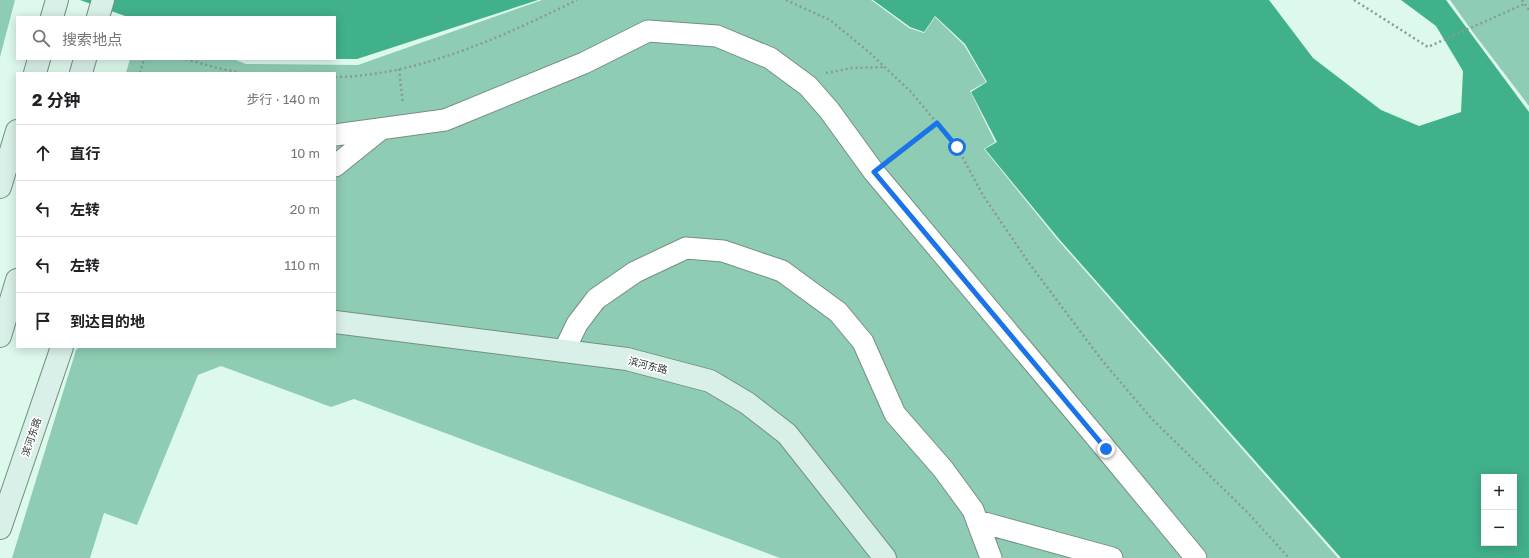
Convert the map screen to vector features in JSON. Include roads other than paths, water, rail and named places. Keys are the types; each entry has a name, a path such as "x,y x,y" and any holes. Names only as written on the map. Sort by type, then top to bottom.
{"street":[{"path":"52,16 57,0"},
{"path":"98,16 103,0"},
{"path":"336,135 445,120 584,63 648,31 717,36 770,58 808,86 829,110 874,172 1196,558"},
{"path":"35,72 39,60"},
{"path":"81,72 85,60"},
{"path":"336,165 382,129"},
{"path":"0,187 16,135"},
{"path":"564,351 577,324 596,299 635,272 686,248 723,251 782,271 838,312 863,342 895,414 943,469 973,510 992,558"},
{"path":"0,336 16,283"},
{"name":"滨河东路","path":"336,322 627,359 710,381 747,403 787,434 886,558"},
{"name":"滨河东路","path":"0,528 62,348"},
{"path":"977,521 1112,558"}]}
